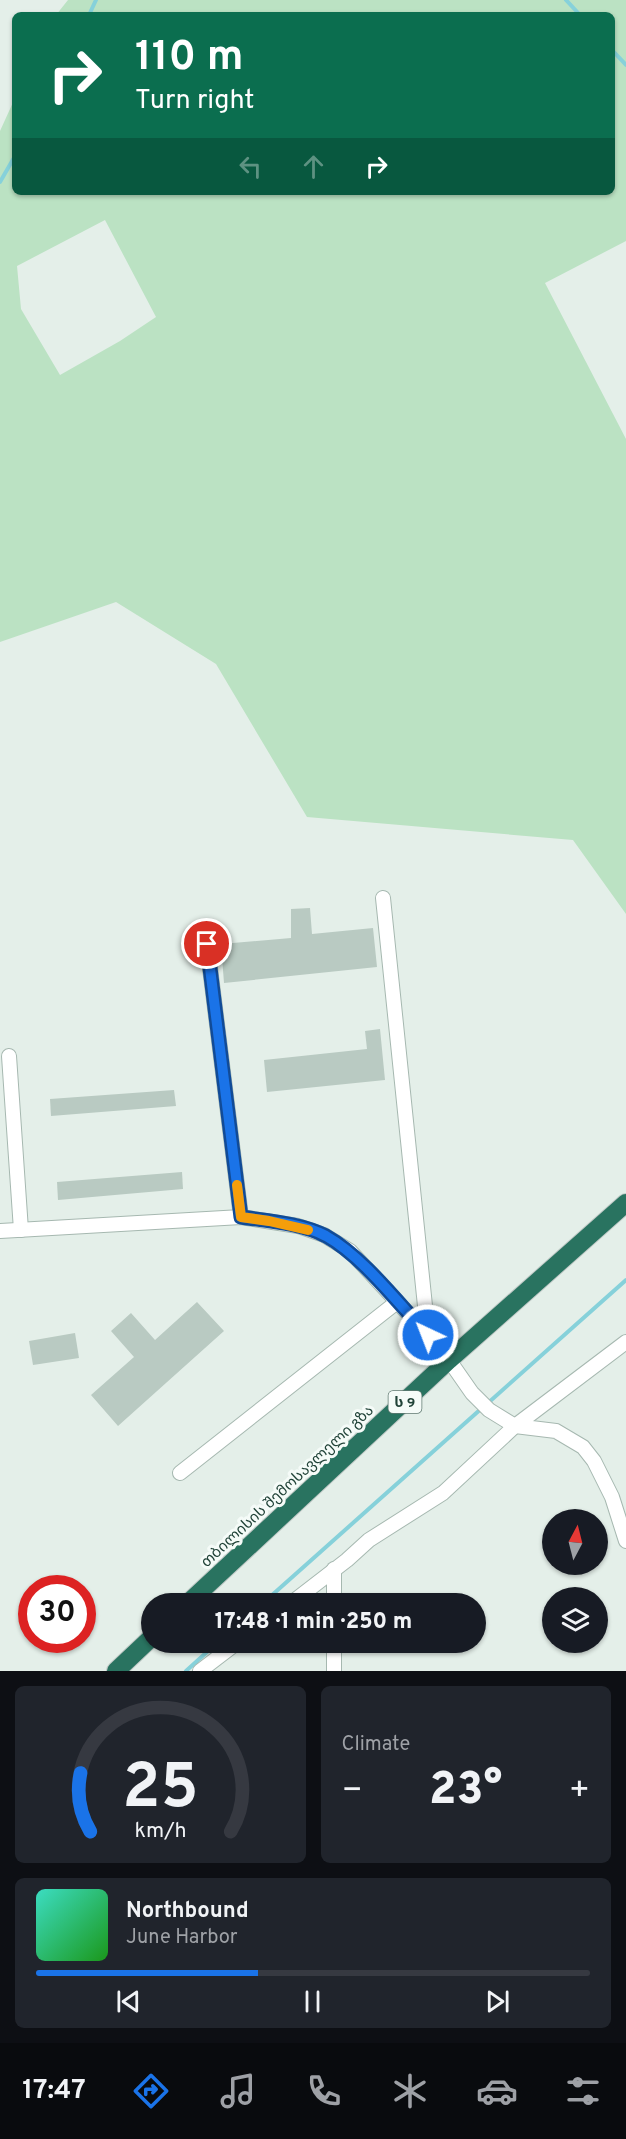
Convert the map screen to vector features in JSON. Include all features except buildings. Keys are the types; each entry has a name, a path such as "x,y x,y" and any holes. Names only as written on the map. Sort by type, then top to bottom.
{"highway":[{"name":"თბილისის შემოსავლელი გზა","path":"199,1593 449,1360 626,1203"},
{"path":"116,1671 141,1647"}],"street":[{"path":"384,898 428,1335"},
{"path":"207,944 241,1217"},
{"path":"9,1056 21,1230"},
{"path":"0,1231 241,1217 298,1226 324,1235 350,1251 428,1335 472,1393 489,1410 515,1426 556,1431 583,1447 594,1461 612,1497 626,1541"},
{"path":"180,1473 398,1302"},
{"path":"304,1593 369,1540 443,1493 515,1426 626,1342"},
{"path":"334,1569 334,1593"},
{"path":"200,1671 224,1653"},
{"path":"334,1653 334,1671"}],"green space":[{"path":"68,0 626,0 626,241 545,283 626,439 626,914 573,840 307,817 216,664 116,602 0,642 0,131 12,105 12,195 615,195 615,12 58,12","holes":["105,220 156,317 120,341 60,375 21,309 17,266"]}],"waterway":[{"path":"90,12 96,0"},
{"path":"566,0 577,12"},
{"path":"615,53 626,65"},
{"path":"0,182 12,161"},
{"path":"488,1403 626,1280"},
{"path":"274,1593 482,1408"},
{"path":"186,1671 206,1653"}],"slow traffic":[{"path":"237,1185 241,1217 298,1226 308,1230"}],"route":[{"path":"207,944 241,1217 298,1226 324,1235 350,1251 428,1335"}]}
